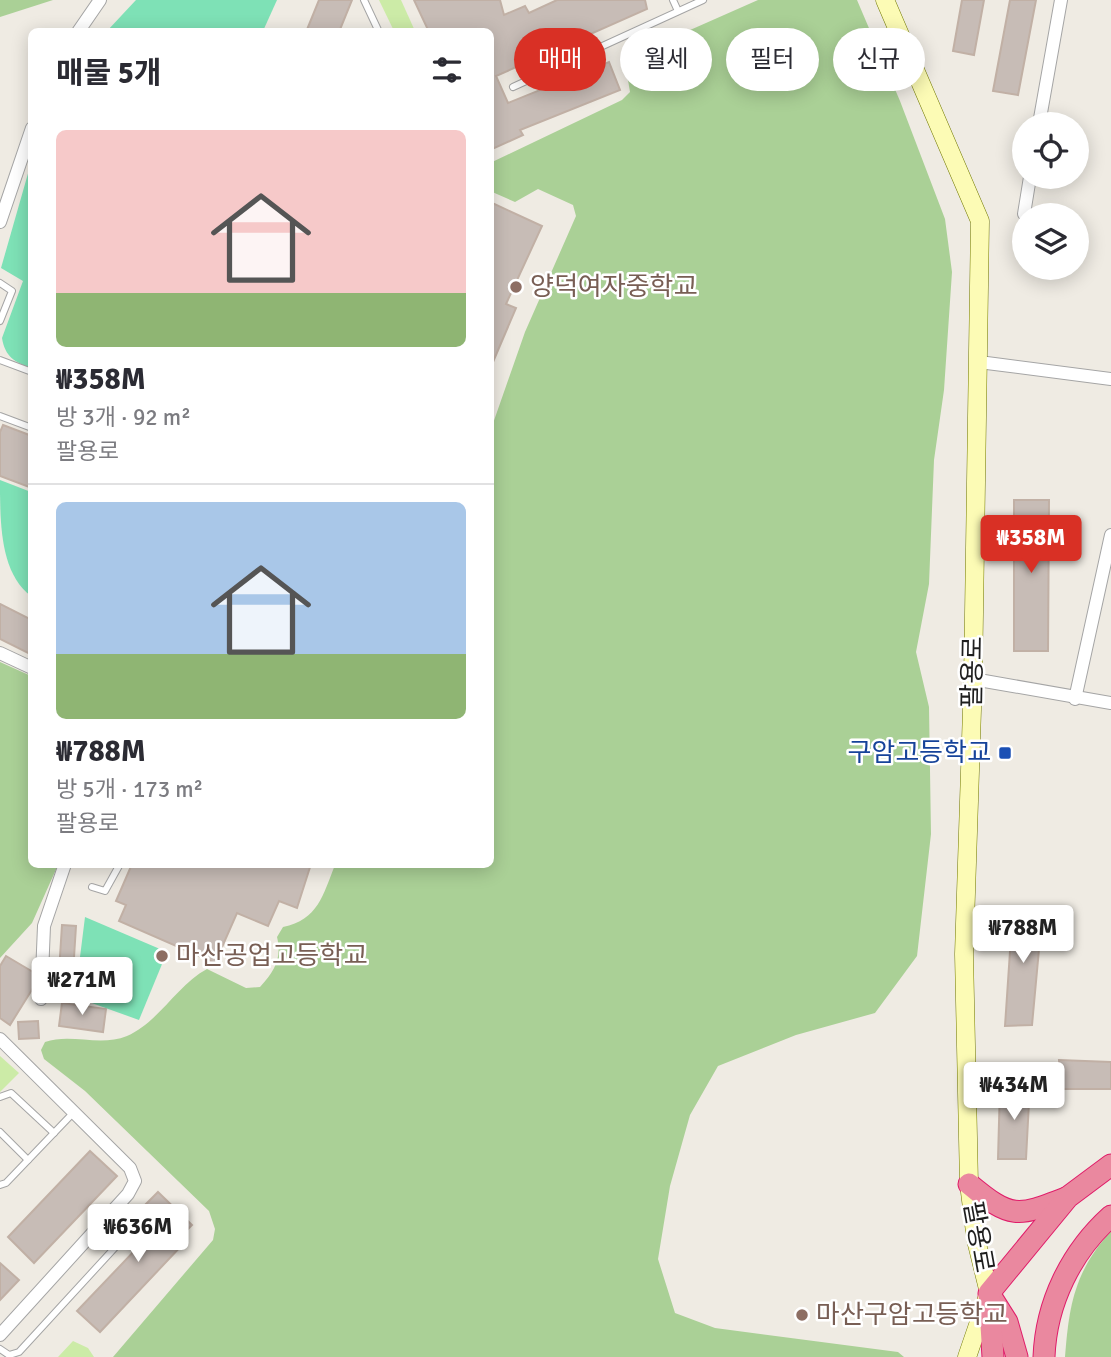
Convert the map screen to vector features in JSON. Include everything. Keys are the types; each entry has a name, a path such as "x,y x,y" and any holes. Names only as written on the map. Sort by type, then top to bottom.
{"highway":[{"path":"993,1357 989,1293 1068,1197 1111,1165"},
{"path":"969,1185 1003,1209 1028,1213 1068,1197"},
{"path":"1044,1357 1045,1337 1054,1300 1076,1256 1111,1216"},
{"path":"989,1293 1007,1322 1017,1357"}],"main road":[{"name":"팔용로","path":"885,0 980,221 973,679 964,954 969,1185 976,1240 989,1293 967,1357"}],"street":[{"path":"81,28 100,0"},
{"path":"1041,112 1061,0"},
{"path":"0,222 28,140"},
{"path":"979,362 1111,379"},
{"path":"1075,699 1111,535"},
{"path":"0,653 28,666"},
{"path":"973,679 1075,699 1111,703"},
{"path":"41,999 44,926 64,868"},
{"path":"0,1039 130,1168 135,1181 133,1187 0,1335"}],"lane":[{"path":"364,0 377,28"},
{"path":"673,0 678,11"},
{"path":"513,87 702,0"},
{"path":"0,283 12,290 0,321"},
{"path":"0,360 28,370"},
{"path":"0,416 28,426"},
{"path":"92,887 105,891 118,868"},
{"path":"0,1097 11,1093 54,1133"},
{"path":"0,1185 75,1111"},
{"path":"0,1132 28,1160"},
{"path":"0,1349 9,1355 19,1352 143,1217"}],"green space":[{"path":"0,0 53,0 0,17"},
{"path":"136,0 277,0 264,28 110,28"},
{"path":"379,0 401,0 414,28 393,28"},
{"path":"758,0 857,0 869,28 833,28 833,91 896,91 945,219 952,272 944,390 934,460 929,584 916,652 929,707 931,834 917,956 875,1013 796,1035 718,1066 690,1115 670,1186 658,1259 675,1313 715,1328 898,1352 904,1357 113,1357 213,1240 215,1229 209,1211 85,1091 44,1059 41,1050 45,1042 55,1040 106,1040 127,1036 149,1022 186,984 207,969 246,988 260,987 276,964 279,951 277,937 283,927 295,924 312,912 323,896 334,868 494,868 494,421 525,332 576,216 573,205 538,189 515,202 494,193 494,161 622,100 630,92 712,91 712,28 695,28"},
{"path":"28,174 28,367 12,358 3,344 2,338 23,281 1,268"},
{"path":"0,480 28,491 28,593 13,574 8,561 0,513"},
{"path":"0,662 28,675 28,868 57,868 32,923 0,958"},
{"path":"85,917 167,952 139,1020 75,997"},
{"path":"0,1056 19,1073 0,1092"},
{"path":"1111,1231 1111,1357 1065,1357 1076,1289 1089,1260"},
{"path":"73,1341 88,1348 94,1357 58,1357"}],"building":[{"path":"319,0 352,0 341,28 308,28"},
{"path":"414,0 500,0 504,15 525,6 529,13 557,0 645,0 647,9 604,28 514,28 514,68 496,76 508,103 538,91 606,91 606,63 609,62 620,90 520,130 523,135 494,148 494,28 427,28"},
{"path":"962,0 984,0 974,55 953,51"},
{"path":"1010,0 1036,0 1018,95 993,91"},
{"path":"494,204 542,226 506,304 516,308 494,360"},
{"path":"3,425 28,434 28,486 0,476 0,432"},
{"path":"1014,500 1049,500 1048,651 1014,651"},
{"path":"0,604 28,618 28,653 0,639"},
{"path":"130,868 310,868 297,908 279,901 268,926 237,913 215,963 119,921 126,905 116,901"},
{"path":"1043,906 1032,1025 1005,1026 1013,907"},
{"path":"62,925 76,926 73,973 59,972"},
{"path":"6,956 33,972 33,988 10,1025 0,1018 0,966"},
{"path":"56,973 68,974 66,996 54,995"},
{"path":"62,1003 106,1009 103,1032 59,1026"},
{"path":"38,1021 39,1038 19,1039 18,1022"},
{"path":"1059,1060 1111,1062 1111,1089 1062,1089"},
{"path":"1030,1083 1026,1159 998,1159 1000,1087"},
{"path":"90,1151 117,1176 34,1263 8,1237"},
{"path":"158,1192 192,1225 179,1238 184,1243 100,1332 77,1311 160,1224 142,1208"},
{"path":"0,1263 19,1280 0,1300"}],"place":[{"name":"양덕여자중학교","path":"516,287"},
{"name":"구암고등학교","path":"1005,753"},
{"name":"마산공업고등학교","path":"162,956"},
{"name":"마산구암고등학교","path":"802,1315"}]}
